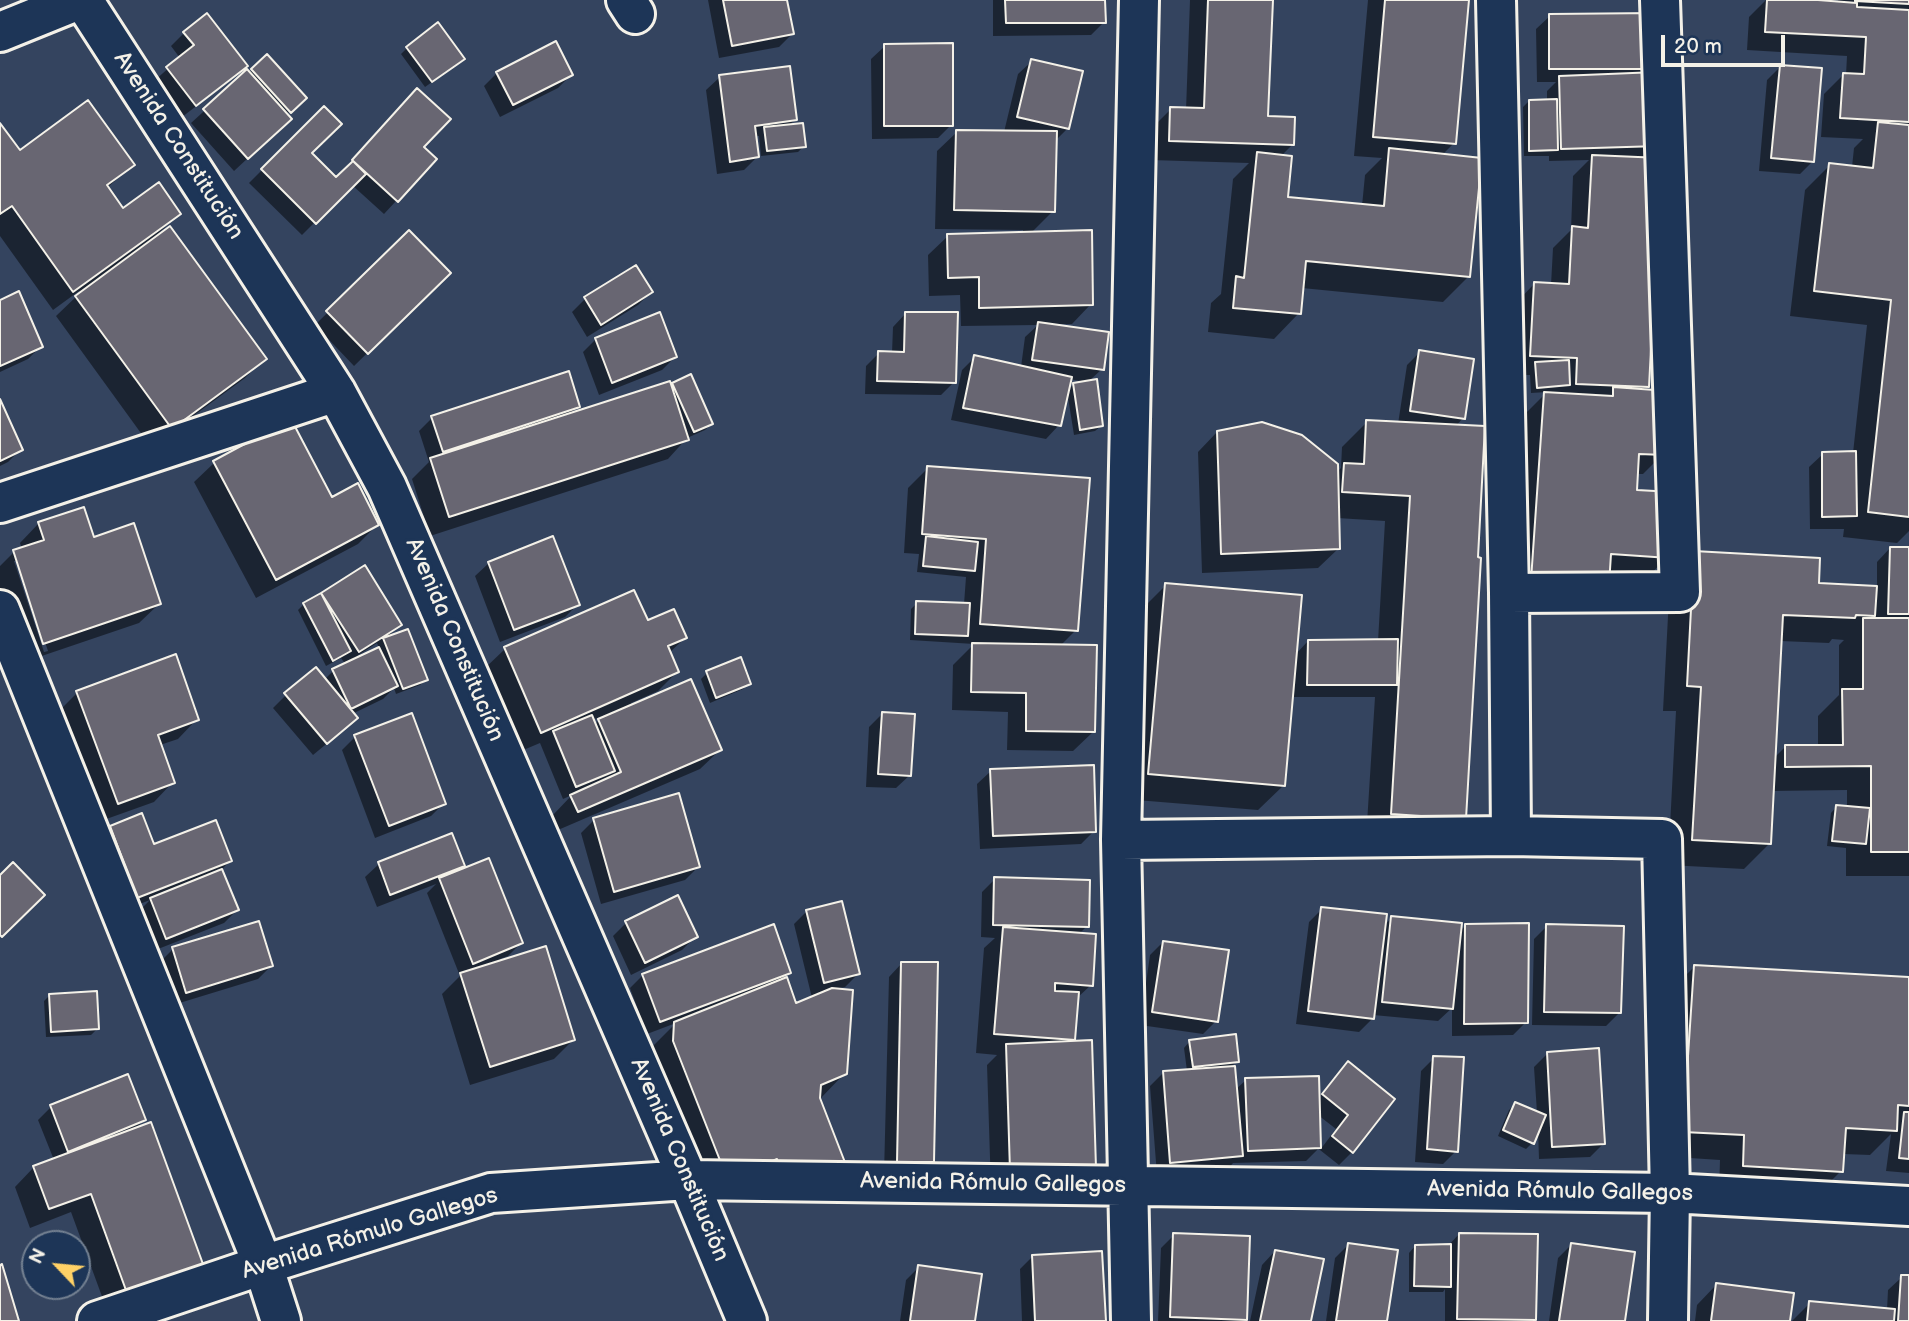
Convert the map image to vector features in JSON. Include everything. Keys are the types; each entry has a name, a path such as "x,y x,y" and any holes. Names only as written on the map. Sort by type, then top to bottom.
{"street":[{"path":"0,32 81,0"},
{"name":"Avenida Constitución","path":"81,0 336,392 387,487 747,1321"},
{"path":"1131,1321 1121,840 1139,0"},
{"path":"1496,0 1509,593 1511,836"},
{"path":"1509,593 1680,592 1660,0"},
{"path":"0,503 336,392"},
{"path":"0,610 263,1265 281,1321"},
{"path":"1121,840 1511,836 1662,839 1670,1193 1668,1321"},
{"name":"Avenida Rómulo Gallegos","path":"97,1321 491,1193 688,1181 1127,1185 1670,1193 1909,1206"}],"building":[{"path":"723,0 787,0 794,34 732,46"},
{"path":"1005,0 1105,0 1106,23 1006,23"},
{"path":"1208,0 1273,0 1268,116 1295,117 1294,145 1169,141 1170,107 1204,108"},
{"path":"1385,0 1469,0 1456,144 1373,137"},
{"path":"1767,0 1818,0 1857,3 1857,7 1909,10 1909,122 1840,118 1843,73 1864,74 1866,37 1765,32"},
{"path":"1855,0 1909,0 1909,4 1855,1"},
{"path":"207,13 248,66 196,106 166,67 194,45 183,32"},
{"path":"1656,13 1655,69 1549,69 1549,14"},
{"path":"438,22 465,59 432,82 406,47"},
{"path":"556,41 573,75 513,105 496,72"},
{"path":"953,43 953,126 884,126 884,44"},
{"path":"267,54 307,98 291,113 251,69"},
{"path":"1031,59 1083,71 1069,129 1017,117"},
{"path":"1780,65 1822,68 1814,162 1771,158"},
{"path":"790,66 797,120 755,126 759,157 730,162 719,75"},
{"path":"247,69 292,119 248,159 203,109"},
{"path":"1657,72 1659,146 1561,149 1559,76"},
{"path":"417,88 451,119 424,147 437,159 398,202 352,160"},
{"path":"1557,99 1558,150 1529,151 1529,100"},
{"path":"88,100 135,165 107,185 123,208 159,182 181,214 73,292 12,206 0,214 0,123 20,150"},
{"path":"324,106 342,124 312,153 336,177 353,161 366,174 316,224 261,169"},
{"path":"1878,122 1909,125 1909,517 1868,512 1891,300 1814,291 1829,163 1873,168"},
{"path":"803,123 806,147 767,151 764,127"},
{"path":"956,130 1057,131 1055,212 954,210"},
{"path":"1389,148 1482,158 1470,277 1306,261 1301,314 1233,308 1236,276 1244,278 1257,152 1292,156 1288,197 1384,206"},
{"path":"1592,155 1661,158 1649,387 1576,384 1577,358 1530,356 1534,282 1569,284 1572,226 1588,228"},
{"path":"170,226 267,359 172,429 75,296"},
{"path":"409,230 451,273 368,354 326,311"},
{"path":"1092,230 1093,305 979,308 979,277 948,278 947,234"},
{"path":"636,265 653,292 601,325 584,297"},
{"path":"19,291 43,347 0,366 0,300"},
{"path":"660,312 677,357 612,383 595,338"},
{"path":"905,312 958,312 956,383 877,381 878,351 904,352"},
{"path":"1038,322 1109,332 1104,370 1032,360"},
{"path":"1419,350 1474,359 1465,419 1410,411"},
{"path":"974,355 1072,377 1061,426 963,408"},
{"path":"1569,360 1570,385 1537,388 1535,362"},
{"path":"569,371 580,407 443,452 431,416"},
{"path":"691,374 713,424 694,432 672,383"},
{"path":"1097,379 1103,426 1080,430 1073,383"},
{"path":"670,381 689,440 449,517 430,458"},
{"path":"1613,387 1669,391 1665,455 1639,454 1637,490 1673,492 1669,558 1611,554 1609,585 1531,580 1544,392 1613,396"},
{"path":"0,399 23,450 0,461"},
{"path":"291,419 332,497 358,483 379,525 276,580 213,461"},
{"path":"1366,420 1485,426 1478,557 1481,558 1466,819 1391,814 1410,496 1342,492 1344,463 1364,464"},
{"path":"1262,422 1302,435 1338,464 1340,549 1221,554 1217,431"},
{"path":"1856,451 1857,516 1822,517 1822,452"},
{"path":"927,466 1090,478 1078,631 980,624 986,539 922,534"},
{"path":"84,507 94,537 134,523 161,604 43,644 13,550 44,540 38,522"},
{"path":"553,536 580,605 514,630 488,562"},
{"path":"926,536 978,542 975,571 923,566"},
{"path":"1890,547 1909,547 1909,614 1888,614"},
{"path":"1694,551 1820,558 1819,583 1877,586 1875,616 1856,615 1855,618 1783,615 1771,844 1692,840 1701,687 1687,686"},
{"path":"365,565 402,625 359,652 321,593"},
{"path":"1165,583 1302,595 1285,786 1148,774"},
{"path":"634,590 648,620 674,609 687,638 668,646 679,672 541,733 504,647"},
{"path":"321,593 351,651 333,661 303,603"},
{"path":"916,601 970,603 968,636 915,634"},
{"path":"1863,618 1909,618 1909,852 1871,852 1871,766 1785,767 1785,745 1843,745 1842,689 1863,689"},
{"path":"408,629 428,680 403,689 383,638"},
{"path":"1398,639 1397,685 1307,685 1308,640"},
{"path":"972,643 1097,645 1095,732 1026,731 1026,693 971,692"},
{"path":"379,647 398,686 351,709 332,669"},
{"path":"176,654 199,720 158,735 175,783 118,804 76,691"},
{"path":"741,657 751,684 716,698 706,671"},
{"path":"316,667 358,718 327,744 284,693"},
{"path":"691,679 722,750 578,812 570,795 621,772 598,719"},
{"path":"882,712 915,714 911,776 878,774"},
{"path":"412,713 446,804 389,826 354,735"},
{"path":"592,715 615,771 576,787 553,731"},
{"path":"1094,765 1096,832 993,836 990,769"},
{"path":"679,793 700,867 614,892 593,818"},
{"path":"1836,805 1870,808 1866,844 1832,841"},
{"path":"142,813 154,844 216,820 232,861 137,898 110,826"},
{"path":"452,833 465,866 390,895 378,862"},
{"path":"489,858 523,943 473,964 439,878"},
{"path":"13,862 45,895 2,937 0,875"},
{"path":"222,869 239,910 166,939 150,898"},
{"path":"994,877 1090,880 1089,927 993,925"},
{"path":"678,895 698,937 645,963 625,921"},
{"path":"842,901 860,974 824,983 806,910"},
{"path":"1321,907 1387,914 1374,1019 1308,1011"},
{"path":"1391,916 1462,923 1453,1009 1382,1002"},
{"path":"259,921 273,966 186,993 172,947"},
{"path":"1529,923 1528,1023 1464,1024 1465,924"},
{"path":"774,924 791,973 660,1022 642,974"},
{"path":"1546,924 1624,926 1621,1013 1544,1012"},
{"path":"1003,927 1096,934 1093,986 1055,983 1055,991 1079,992 1075,1040 994,1034"},
{"path":"1163,941 1229,950 1218,1022 1152,1012"},
{"path":"546,946 575,1040 490,1067 460,973"},
{"path":"901,962 938,962 934,1162 897,1162"},
{"path":"1694,965 1909,977 1909,1106 1898,1105 1897,1131 1846,1128 1843,1172 1743,1166 1744,1135 1683,1132"},
{"path":"787,977 796,1003 832,988 853,990 847,1074 821,1085 820,1098 846,1165 782,1172 777,1159 752,1170 723,1168 673,1041 674,1022"},
{"path":"97,991 99,1029 51,1032 49,994"},
{"path":"1236,1034 1239,1062 1193,1067 1189,1040"},
{"path":"1092,1040 1096,1168 1010,1171 1006,1044"},
{"path":"1599,1048 1605,1144 1552,1147 1547,1052"},
{"path":"1433,1056 1464,1057 1458,1152 1427,1149"},
{"path":"1348,1061 1395,1099 1353,1153 1332,1136 1348,1115 1322,1094"},
{"path":"1235,1066 1243,1156 1170,1163 1163,1071"},
{"path":"128,1074 146,1120 68,1152 50,1105"},
{"path":"1319,1076 1321,1148 1248,1151 1245,1078"},
{"path":"1515,1102 1546,1115 1534,1144 1503,1130"},
{"path":"1904,1112 1909,1112 1909,1159 1899,1158"},
{"path":"151,1122 207,1275 131,1304 91,1194 49,1209 33,1166"},
{"path":"1173,1233 1250,1236 1247,1320 1170,1317"},
{"path":"1459,1233 1538,1234 1536,1320 1457,1319"},
{"path":"1348,1243 1398,1250 1387,1321 1336,1321"},
{"path":"1571,1243 1635,1252 1625,1321 1559,1321"},
{"path":"1451,1244 1451,1287 1414,1286 1415,1245"},
{"path":"1275,1250 1324,1259 1311,1321 1260,1321"},
{"path":"1102,1251 1106,1321 1035,1321 1032,1255"},
{"path":"2,1264 19,1321 0,1321"},
{"path":"918,1265 982,1274 975,1321 910,1321"},
{"path":"1901,1275 1909,1275 1909,1321 1898,1321"},
{"path":"1716,1283 1794,1293 1790,1321 1711,1321"},
{"path":"1809,1301 1895,1309 1894,1321 1807,1321"}]}
